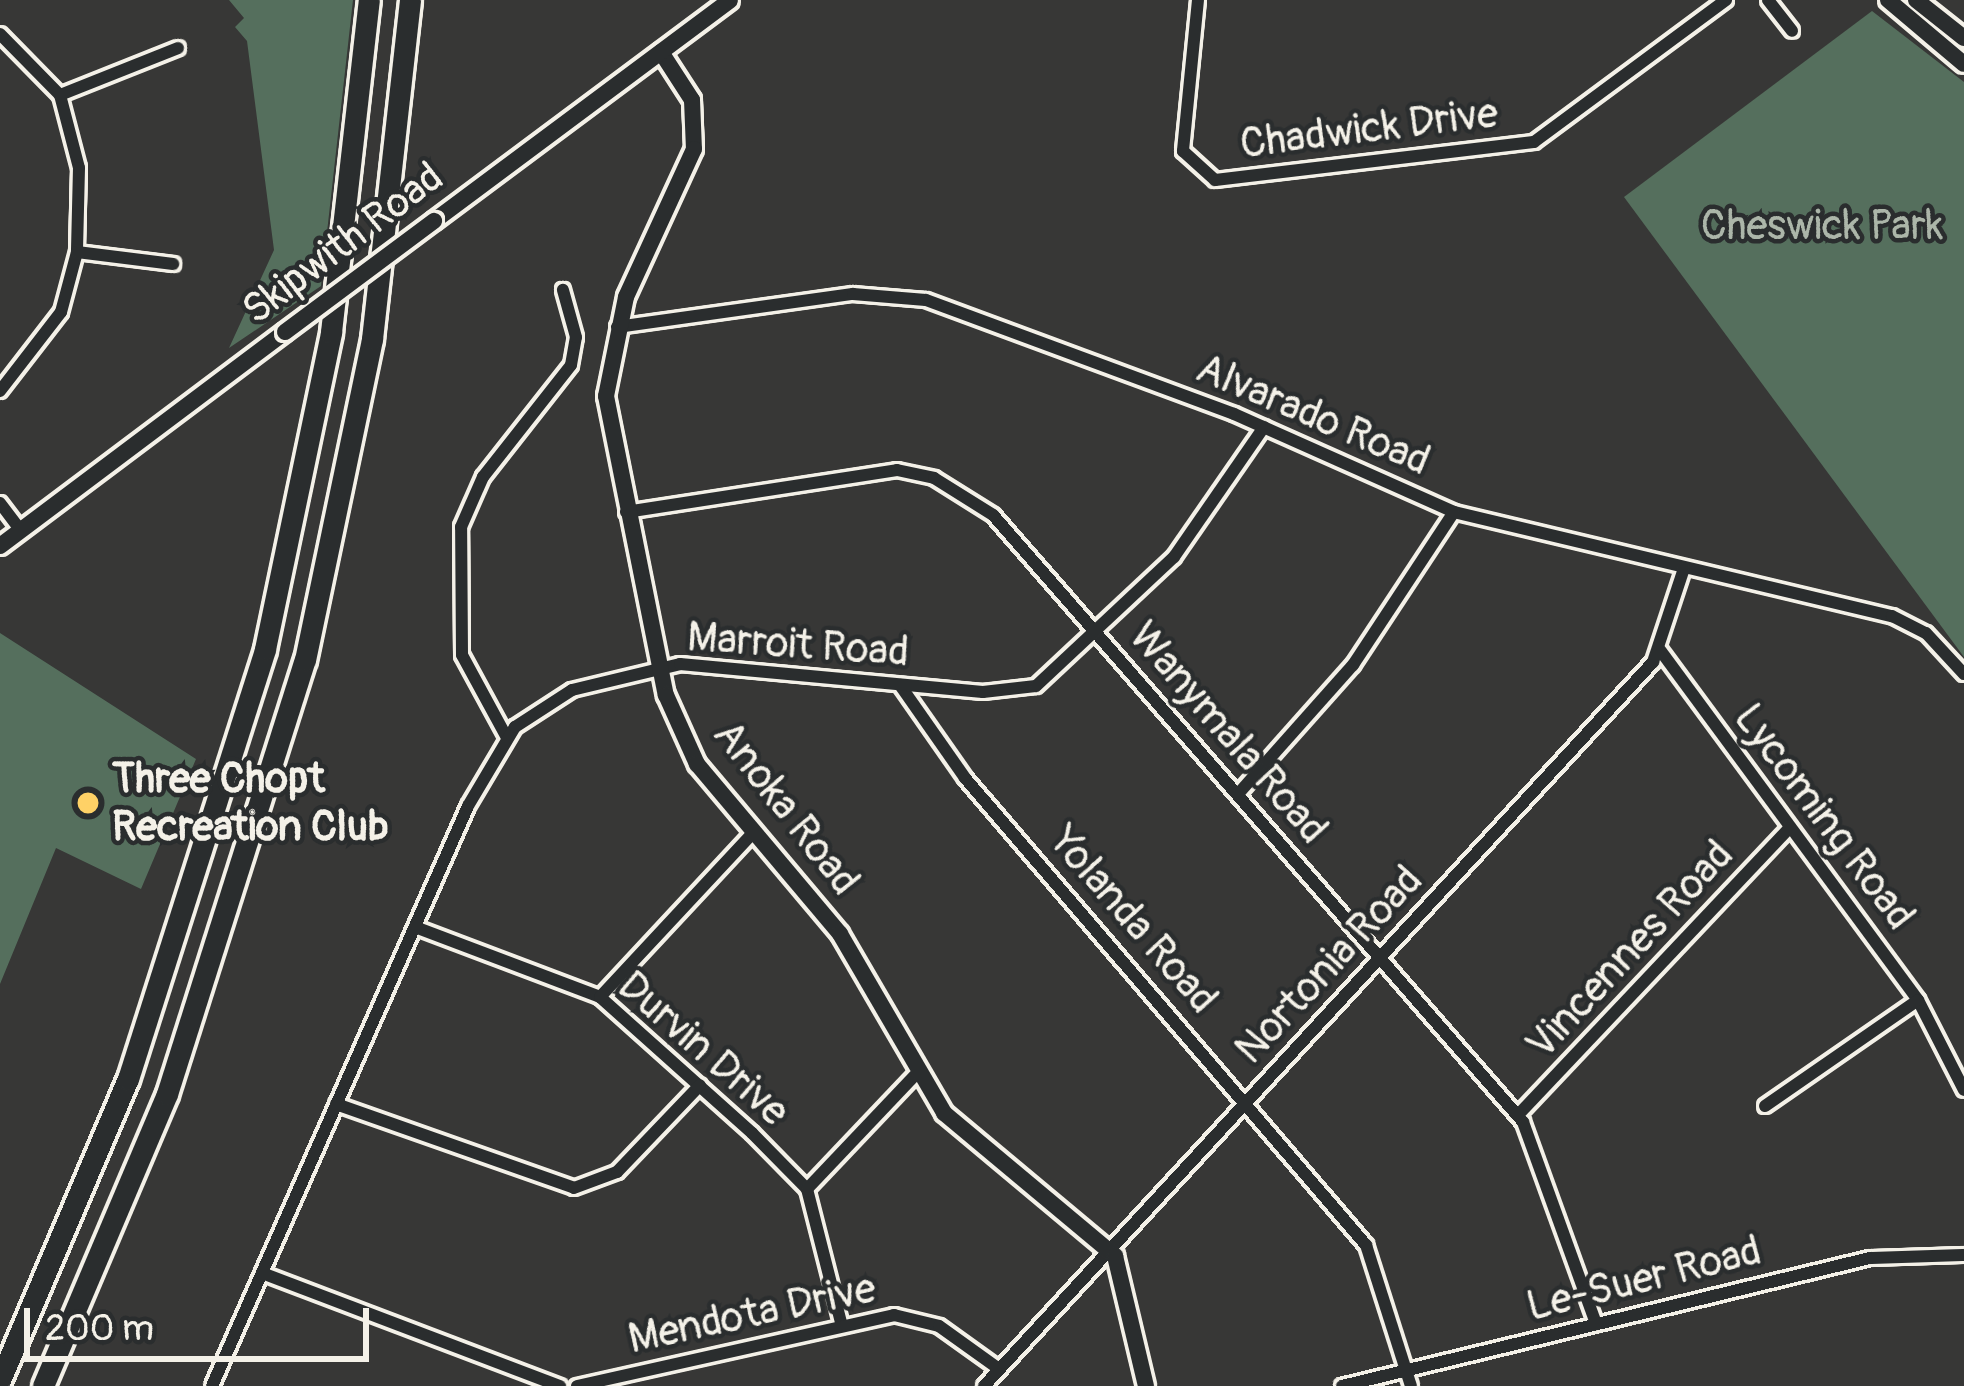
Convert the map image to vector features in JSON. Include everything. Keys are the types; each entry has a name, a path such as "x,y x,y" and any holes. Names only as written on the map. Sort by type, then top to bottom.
{"highway":[{"path":"0,1380 128,1079 265,649 331,332 370,0"},
{"path":"43,1386 167,1094 305,659 371,339 410,0"}],"street":[{"name":"Skipwith Road","path":"0,546 730,0"},
{"name":"Chadwick Drive","path":"1198,0 1181,134 1191,168 1243,180 1534,142 1726,0"},
{"path":"1768,0 1792,31"},
{"path":"1888,0 1964,64"},
{"path":"1916,0 1964,38"},
{"path":"0,34 60,95 77,148 77,252 52,330 0,391"},
{"path":"60,95 178,48"},
{"name":"Anoka Road","path":"661,52 692,100 694,149 617,327 606,396 624,512 659,670 697,764 840,934 918,1072 952,1122 1109,1250"},
{"path":"77,252 173,264"},
{"path":"506,736 462,655 458,550 483,477 571,365 576,337 563,290"},
{"name":"Alvarado Road","path":"617,327 904,296 1264,427 1454,512 1892,616 1926,633 1964,674"},
{"name":"Marroit Road","path":"212,1386 415,927 506,736 572,690 659,670 900,686 1031,688 1100,636 1183,546 1264,427"},
{"name":"Wanymala Road","path":"624,512 861,470 934,478 993,515 1518,1115 1548,1169 1596,1324"},
{"path":"0,503 21,531"},
{"path":"1238,794 1353,665 1454,512"},
{"name":"Nortonia Road","path":"984,1386 1660,650 1684,568"},
{"name":"Lycoming Road","path":"1660,650 1918,1000 1964,1090"},
{"name":"Yolanda Road","path":"900,686 965,778 1366,1245 1412,1386"},
{"name":"Vincennes Road","path":"1518,1115 1789,828"},
{"path":"600,997 754,832"},
{"name":"Durvin Drive","path":"415,927 600,997 807,1189"},
{"path":"1765,1106 1918,1000"},
{"path":"841,1322 807,1189 918,1072"},
{"path":"337,1104 574,1189 617,1172 700,1085"},
{"path":"1109,1250 1146,1386"},
{"name":"Le-Suer Road","path":"1342,1386 1900,1252 1964,1255"},
{"path":"262,1273 560,1386"},
{"name":"Mendota Drive","path":"577,1386 841,1322 912,1316 998,1369"}],"green space":[{"path":"229,0 353,0 321,286 229,348 274,250 247,41 235,27 244,18"},
{"name":"Cheswick Park","path":"1872,11 1964,82 1964,657 1624,197"},
{"name":"Three Chopt Recreation Club","path":"0,633 196,759 141,889 56,848 0,984"}],"place":[{"name":"Three Chopt Recreation Club","path":"88,803"}]}
